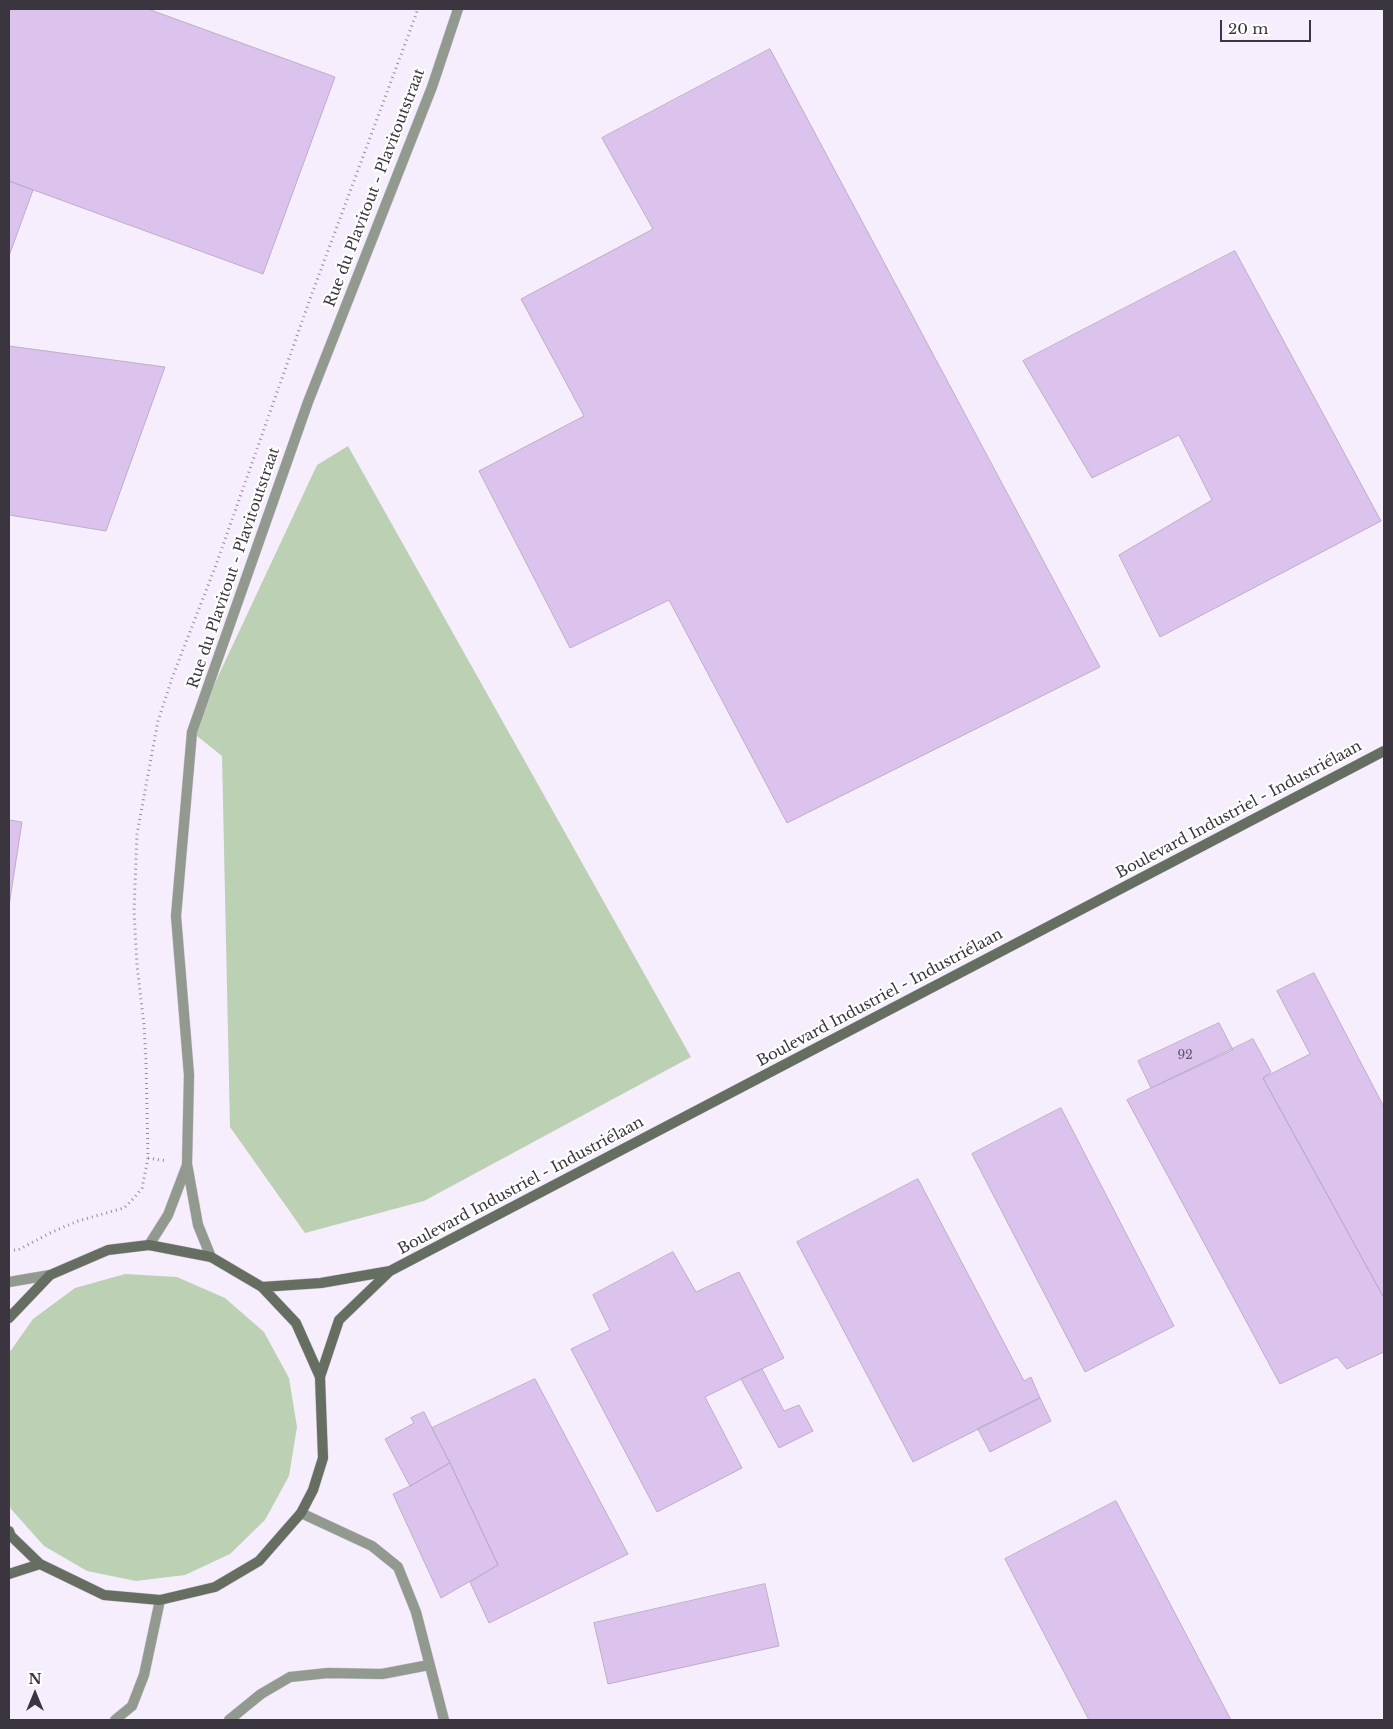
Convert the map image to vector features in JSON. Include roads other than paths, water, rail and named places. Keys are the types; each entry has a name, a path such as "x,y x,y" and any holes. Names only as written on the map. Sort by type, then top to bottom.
{"main road":[{"name":"Boulevard Industriel - Industriélaan","path":"9,1531 40,1564 104,1595 160,1600 215,1587 259,1561 301,1513 313,1490 322,1458 320,1377 339,1320 390,1271 1384,751"},
{"name":"Boulevard Industriel - Industriélaan","path":"9,1318 50,1275 108,1250 149,1246 211,1257 262,1287 296,1323 320,1377"},
{"name":"Boulevard Industriel - Industriélaan","path":"262,1287 321,1283 390,1271"},
{"path":"9,1574 40,1564"}],"street":[{"name":"Rue du Plavitout - Plavitoutstraat","path":"211,1257 198,1225 187,1164 189,1075 176,916 192,732 308,402 432,87 458,9"},
{"name":"Rue du Plavitout - Plavitoutstraat","path":"149,1246 168,1215 187,1164"},
{"path":"9,1282 50,1275"},
{"path":"301,1513 372,1546 398,1567 416,1612 444,1720"},
{"path":"115,1720 132,1706 144,1675 160,1600"},
{"path":"229,1720 261,1694 290,1677 328,1673 382,1674 429,1665"}]}
